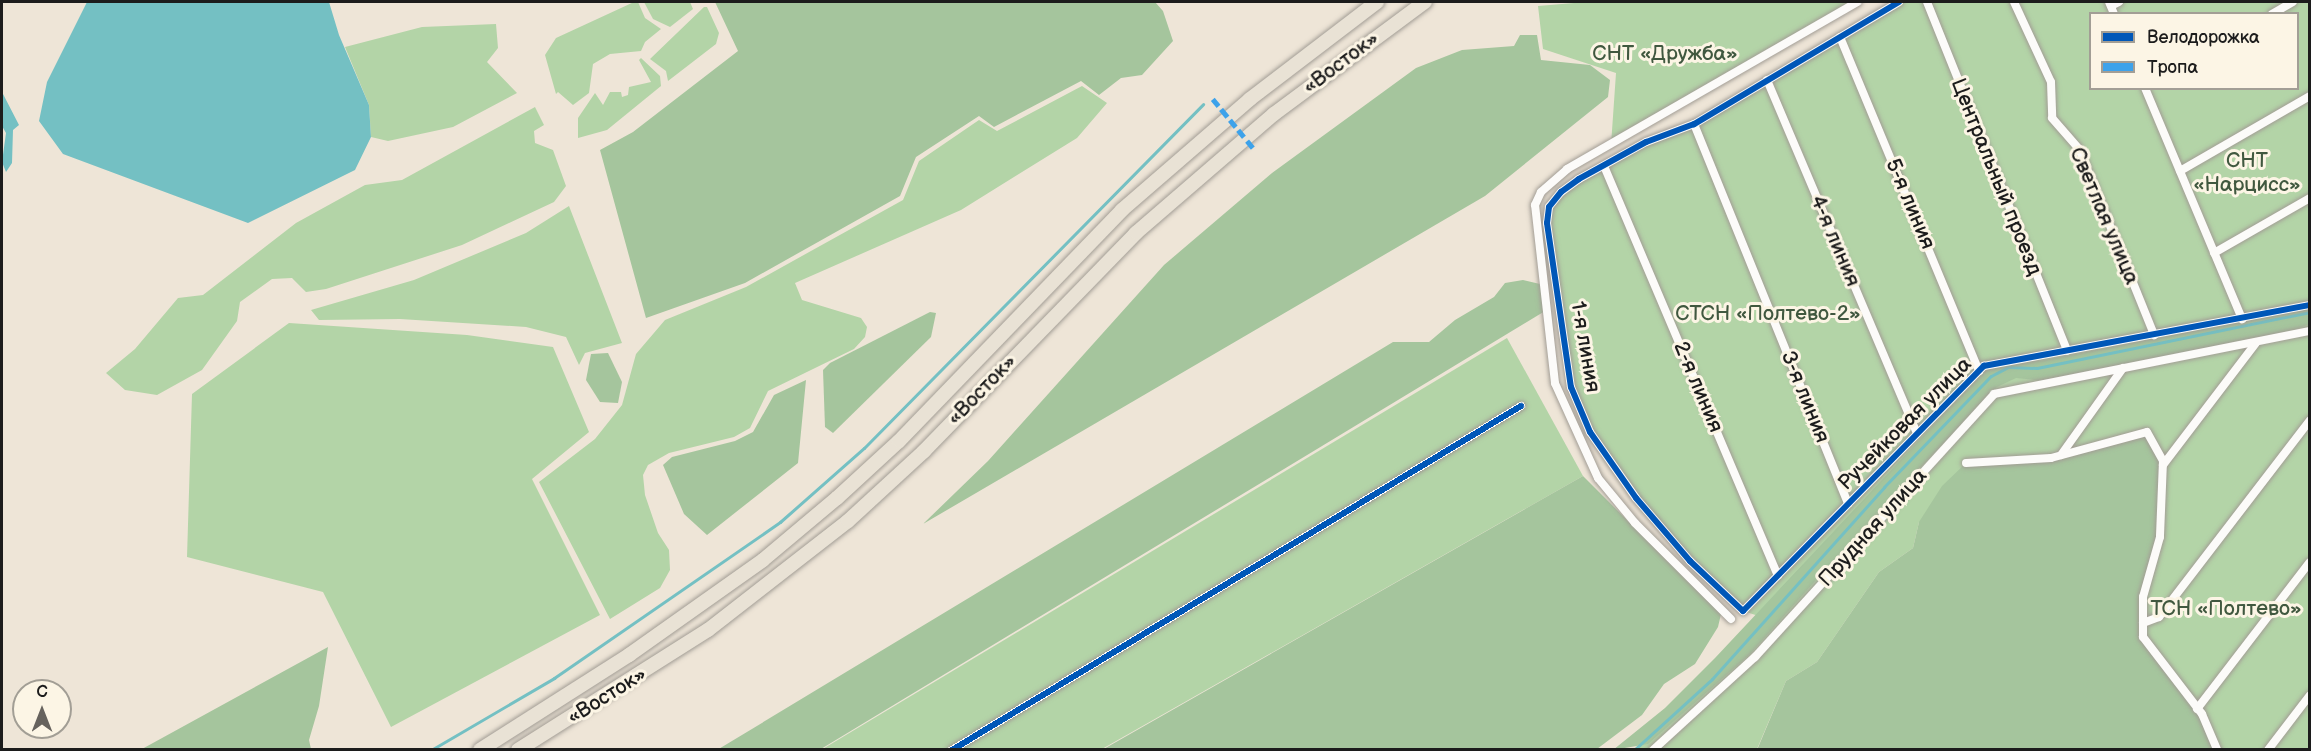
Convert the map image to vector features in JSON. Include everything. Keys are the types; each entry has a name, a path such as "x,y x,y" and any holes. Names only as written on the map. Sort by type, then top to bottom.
{"highway":[{"name":"«Восток»","path":"480,750 629,655 763,560 821,512 899,441 1122,210 1250,99 1377,2"},
{"name":"«Восток»","path":"518,750 708,630 848,521 924,451 1136,233 1186,188 1274,114 1425,2"}],"street":[{"path":"1731,619 1635,523 1598,478 1555,383 1535,205 1541,192 1567,169 1857,2"},
{"name":"1-я линия","path":"1743,611 1690,561 1616,472 1590,432 1571,387 1547,223 1550,207 1562,192 1604,166 1646,142 1694,124 1899,2"},
{"name":"Центральный проезд","path":"1927,2 2067,351"},
{"name":"Светлая улица","path":"2014,2 2051,82 2052,118 2079,148 2154,335"},
{"path":"2111,7 2119,2"},
{"path":"2276,12 2293,2"},
{"name":"5-я линия","path":"1840,37 1979,371"},
{"name":"4-я линия","path":"1767,80 1917,434"},
{"path":"2146,90 2242,319"},
{"path":"2180,171 2310,96"},
{"name":"3-я линия","path":"1694,124 1848,504"},
{"name":"2-я линия","path":"1604,166 1778,576"},
{"path":"2214,253 2310,198"},
{"name":"Ручейковая улица","path":"1743,611 1984,366 2310,305"},
{"name":"Прудная улица","path":"1653,750 1755,657 1994,394 2310,331"},
{"path":"2163,465 2256,343"},
{"path":"2061,456 2123,368"},
{"path":"952,750 1521,406"},
{"path":"2143,623 2159,617 2310,420"},
{"path":"1966,463 2061,456 2147,432 2163,465 2160,537 2143,597 2143,637 2197,709 2217,750"},
{"path":"2197,709 2310,562"},
{"path":"2268,750 2310,695"}],"green space":[{"path":"638,2 645,18 661,29 645,42 641,51 610,54 593,64 589,93 573,105 558,92 556,94 545,55 556,38"},
{"path":"644,2 690,2 693,9 670,27 653,19"},
{"path":"715,2 1155,2 1163,11 1173,41 1142,75 1121,78 1099,95 1081,81 994,127 979,116 916,157 900,196 745,283 646,318 600,150 633,132 738,51"},
{"name":"СНТ «Дружба»","path":"1586,2 1857,2 1611,145 1616,73 1543,49 1538,6"},
{"path":"1899,2 2309,2 2309,749 2217,749 1919,522 1913,548 1879,572 1817,662 1786,681 1757,749 1634,749 1712,679 1768,619 1743,611 1666,532 1590,432 1571,387 1547,223 1549,207 1561,192 1646,142 1694,124"},
{"path":"704,7 707,7 719,33 716,44 668,81 666,71 650,59"},
{"path":"496,24 498,48 487,62 517,93 453,127 388,141 371,137 369,105 345,47 422,27"},
{"path":"1520,35 1537,35 1541,60 1590,65 1610,80 1608,97 1485,196 923,524 988,461 1164,265 1272,173 1416,68 1462,50 1514,46"},
{"path":"641,58 660,76 661,86 607,130 578,138 578,118 595,93 603,105 610,92 621,92 622,97 628,95 629,87 651,82 639,60"},
{"path":"1082,86 1107,103 1077,138 961,210 795,283 802,300 861,318 867,327 865,337 854,349 768,391 750,428 734,437 669,453 648,465 643,475 645,495 658,533 669,550 670,570 660,588 610,619 539,482 595,439 622,405 636,354 665,320 746,287 903,200 919,161 979,120 997,131"},
{"path":"535,107 544,125 534,131 535,143 553,150 566,186 554,202 462,245 326,289 306,292 292,278 272,279 240,302 237,321 202,370 157,395 125,390 106,373 135,349 178,298 203,295 296,223 365,185 402,180"},
{"path":"569,206 622,343 585,353 579,365 566,337 526,327 400,319 319,320 311,310 414,280 526,233"},
{"path":"1523,280 1540,284 1550,308 821,749 717,750 1393,342 1429,342 1455,320 1494,297 1505,283"},
{"path":"2309,308 2309,324 2287,333 2045,381 2016,378 1997,387 1857,534 1750,654 1648,744 1613,750 1665,708 1715,658 1985,370 2011,358 2040,361"},
{"path":"930,312 936,313 931,337 833,433 825,427 823,370 830,363"},
{"path":"289,323 467,335 553,347 589,432 532,479 600,615 391,727 323,592 187,557 192,394"},
{"path":"1507,338 1583,476 1102,749 821,750"},
{"path":"608,353 622,382 618,403 600,402 586,380 591,354"},
{"path":"806,380 798,463 707,535 684,514 663,465 672,457 735,441 753,432 774,395"},
{"path":"2147,432 2163,461 2160,537 2143,597 2143,637 2202,714 2217,749 1757,750 1786,681 1817,662 1879,572 1913,548 1919,522 1942,486 1966,463 2051,458"},
{"path":"1583,476 1721,614 1718,627 1695,664 1664,684 1642,715 1597,749 1102,750"},
{"path":"328,647 319,706 309,740 311,749 142,749"}],"water":[{"path":"87,2 329,2 339,35 369,105 371,137 355,170 248,223 63,154 39,121 47,82"},
{"path":"2,92 19,125 13,130 12,163 6,172 2,162 6,133 2,126"}],"waterway":[{"path":"431,750 554,678 780,522 864,448 1203,104"},
{"path":"1634,750 1712,679 1884,487 1991,376 2008,367 2037,368 2310,312"}],"marked path":[{"path":"1213,99 1254,149"}],"cycle path":[{"path":"1899,2 1694,124 1646,142 1579,179 1561,192 1549,207 1547,223 1571,387 1590,432 1636,498 1690,561 1743,611 1984,366 2310,305"},
{"path":"952,750 1521,406"}],"park label":[{"name":"СНТ «Нарцисс»","path":"2247,173"},
{"name":"СТСН «Полтево-2»","path":"1768,314"},
{"name":"ТСН «Полтево»","path":"2226,609"}]}
